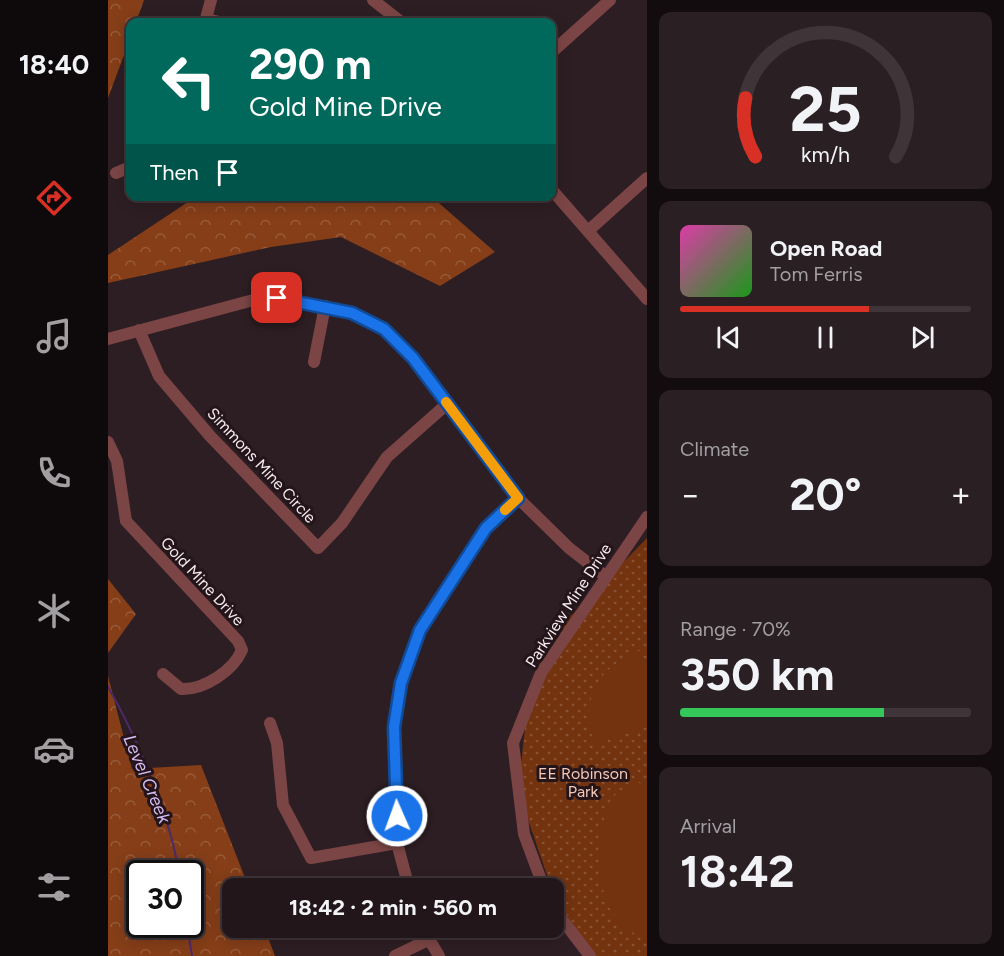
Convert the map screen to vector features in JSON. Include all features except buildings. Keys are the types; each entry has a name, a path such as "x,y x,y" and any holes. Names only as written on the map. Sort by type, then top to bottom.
{"street":[{"path":"207,18 211,0"},
{"path":"374,0 396,18"},
{"path":"556,48 610,0"},
{"path":"116,173 126,169"},
{"path":"588,231 647,178"},
{"path":"556,195 647,299"},
{"path":"108,339 257,299 277,298 352,313 384,329 413,358 518,498 569,548 605,576"},
{"path":"314,362 325,306"},
{"name":"Simmons Mine Circle","path":"139,330 159,376 210,436 318,548 342,523 387,457 447,404"},
{"name":"Gold Mine Drive","path":"108,442 117,461 126,521 238,641 242,650 238,660 202,687 181,689 163,674"},
{"path":"406,878 397,843 394,727 401,683 420,630 444,592 486,528 518,498"},
{"name":"Parkview Mine Drive","path":"540,878 524,834 513,743 541,673 647,517"},
{"path":"270,723 277,743 283,805 311,858 397,843"},
{"path":"564,922 590,956"},
{"path":"395,956 428,940 439,956"}],"green space":[{"path":"108,0 144,0 137,18 126,18 126,50 108,98"},
{"path":"189,201 437,201 495,252 440,286 341,237 271,247 108,283 108,255"},
{"name":"EE Robinson Park","path":"647,538 647,956 588,956 564,910 564,878 548,878 518,790 527,712 566,621"},
{"path":"108,579 136,614 108,653"},
{"path":"641,650 647,669 647,725 594,744 590,727 590,712 591,698 596,686 613,666"},
{"path":"108,676 132,769 201,765 245,878 222,878 222,938 268,938 275,956 108,956"},
{"path":"637,781 647,789 647,941 627,929 615,917 606,901 600,870 601,834 610,803 617,793"}],"waterway":[{"name":"Level Creek","path":"108,687 151,777 177,860"},
{"name":"Level Creek","path":"189,938 192,956"}],"slow traffic":[{"path":"446,402 518,498 505,510"}],"route":[{"path":"277,298 352,313 384,329 413,358 518,498 486,528 420,630 401,683 394,727 397,816"}]}
